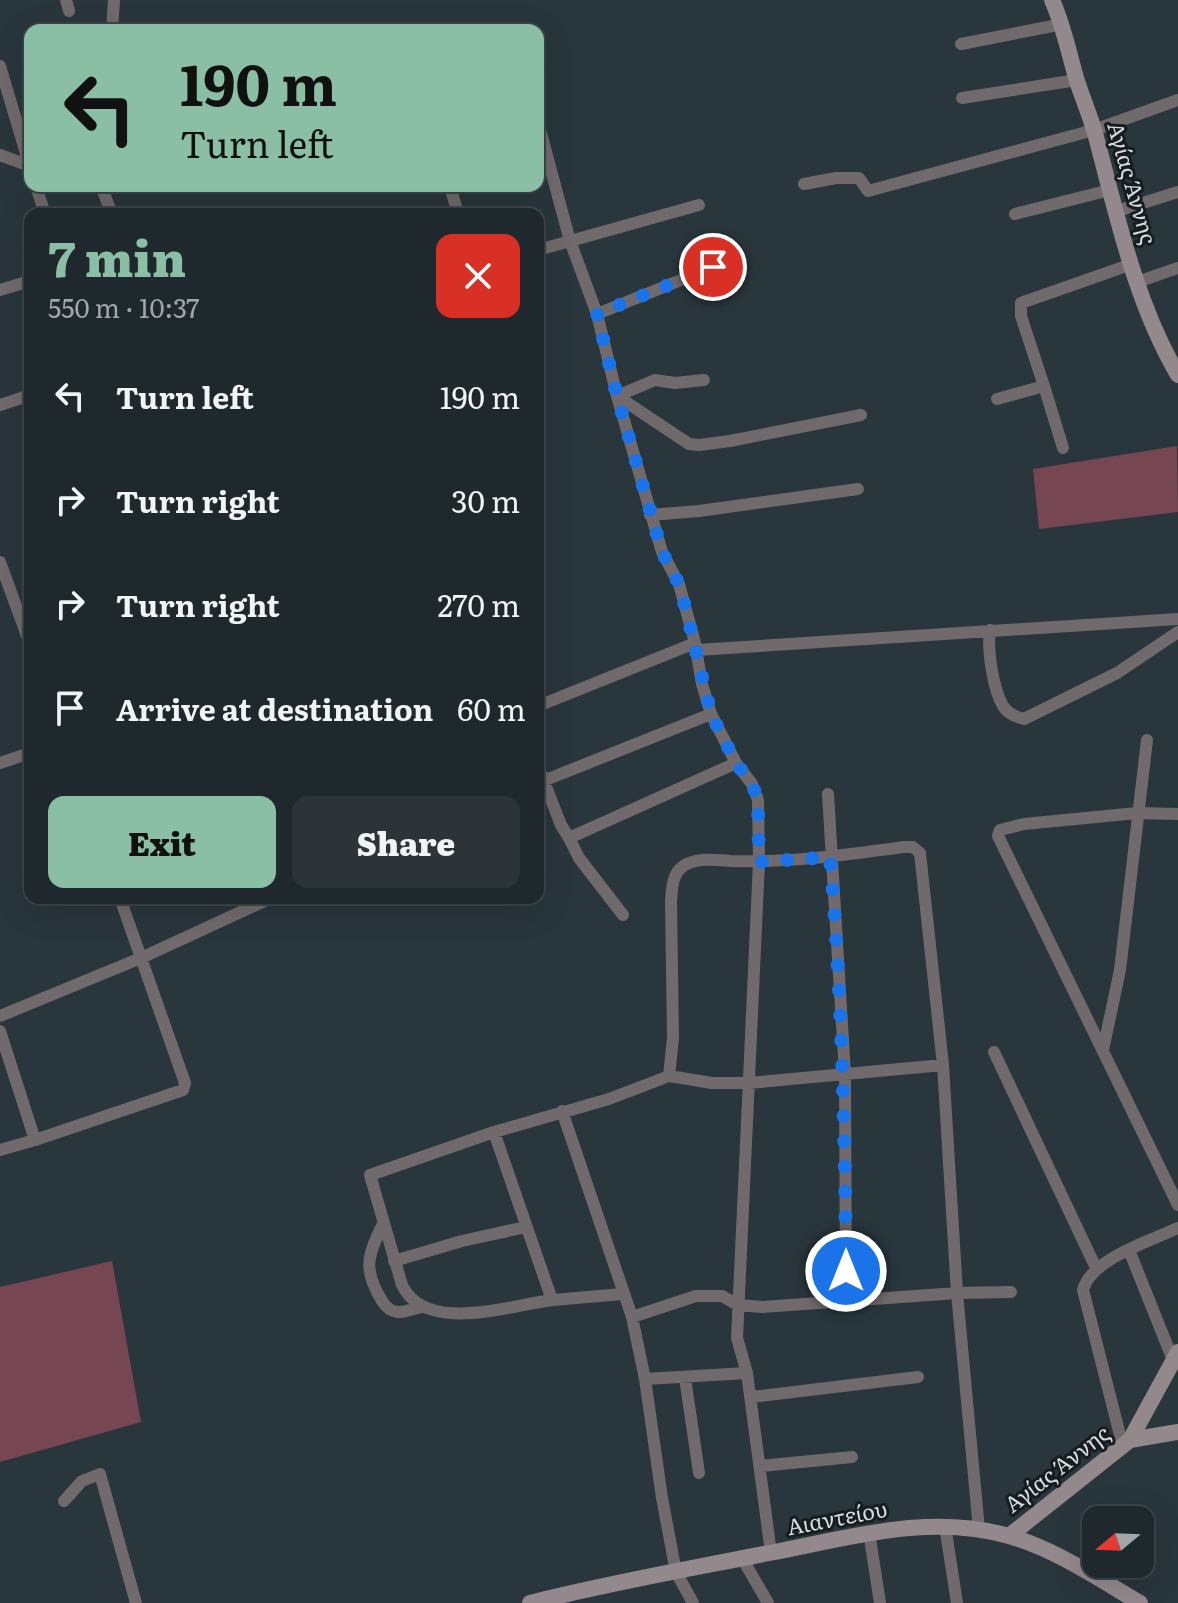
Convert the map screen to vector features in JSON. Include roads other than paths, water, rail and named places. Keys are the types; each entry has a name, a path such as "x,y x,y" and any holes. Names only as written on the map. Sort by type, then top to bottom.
{"street":[{"path":"112,24 114,0"},
{"name":"Αγίας Άννης","path":"1052,0 1063,24 1114,212 1137,282 1171,347 1178,375"},
{"path":"961,44 1063,24"},
{"path":"0,66 24,147"},
{"path":"962,98 1077,80"},
{"path":"804,184 836,178 859,178 868,191 1094,130 1178,100"},
{"path":"544,144 570,241 597,314 650,515 662,552 679,584 711,714 736,763 752,784 758,800 759,862 737,1338 751,1397 771,1553"},
{"path":"0,155 24,165"},
{"path":"1015,214 1110,190"},
{"path":"1114,212 1178,192"},
{"path":"544,248 699,205"},
{"path":"1063,448 1021,316 1021,303 1132,264"},
{"path":"597,314 713,267"},
{"path":"1137,282 1178,268"},
{"path":"0,290 24,283"},
{"path":"617,396 655,380 675,383 704,380"},
{"path":"997,399 1044,386"},
{"path":"617,396 689,444 699,445 861,415"},
{"path":"0,405 24,397"},
{"path":"650,515 858,489"},
{"path":"0,562 24,628"},
{"path":"544,704 696,647 1178,619"},
{"path":"990,630 993,674 1003,706 1013,716 1024,719 1117,673 1178,632"},
{"path":"544,781 711,714"},
{"path":"1103,1050 1120,970 1147,740"},
{"path":"0,763 24,755"},
{"path":"569,838 736,763"},
{"path":"544,788 579,858 623,915"},
{"path":"828,794 845,1074 846,1299"},
{"path":"1178,814 1137,813 1006,827 1000,830 998,836 1178,1205"},
{"path":"669,1076 673,1038 671,901 674,879 680,868 691,862 759,862 830,857 903,847 913,847 920,853 943,1065 957,1293 979,1530"},
{"path":"0,1150 183,1090 185,1083 122,904"},
{"path":"0,1016 141,958 258,904"},
{"path":"0,1031 35,1140"},
{"path":"994,1052 1096,1268"},
{"path":"422,1307 407,1297 370,1175 494,1132 609,1099 669,1076 712,1083 749,1083 943,1065"},
{"path":"562,1111 632,1317 676,1572 693,1603"},
{"path":"494,1132 552,1300"},
{"path":"383,1224 368,1268 372,1285 387,1308 395,1312 422,1307 452,1313 480,1312 552,1300 622,1294"},
{"path":"394,1261 462,1241 526,1227"},
{"path":"1178,1228 1096,1268 1083,1290 1126,1442 1178,1432"},
{"path":"1129,1250 1176,1356"},
{"path":"632,1317 696,1296 722,1296 738,1305 762,1307 846,1299 1011,1292"},
{"name":"Αγίας Άννης","path":"1009,1536 1126,1442 1176,1356"},
{"path":"645,1379 747,1373"},
{"path":"751,1397 918,1377"},
{"path":"685,1378 699,1473"},
{"path":"761,1466 852,1457"},
{"path":"64,1501 82,1481 100,1474 136,1603"},
{"path":"945,1526 957,1603"},
{"name":"Αιαντείου","path":"530,1603 597,1586 869,1532 945,1526 1009,1536 1043,1550 1140,1603"},
{"path":"869,1532 880,1603"},
{"path":"742,1558 768,1603"}]}
